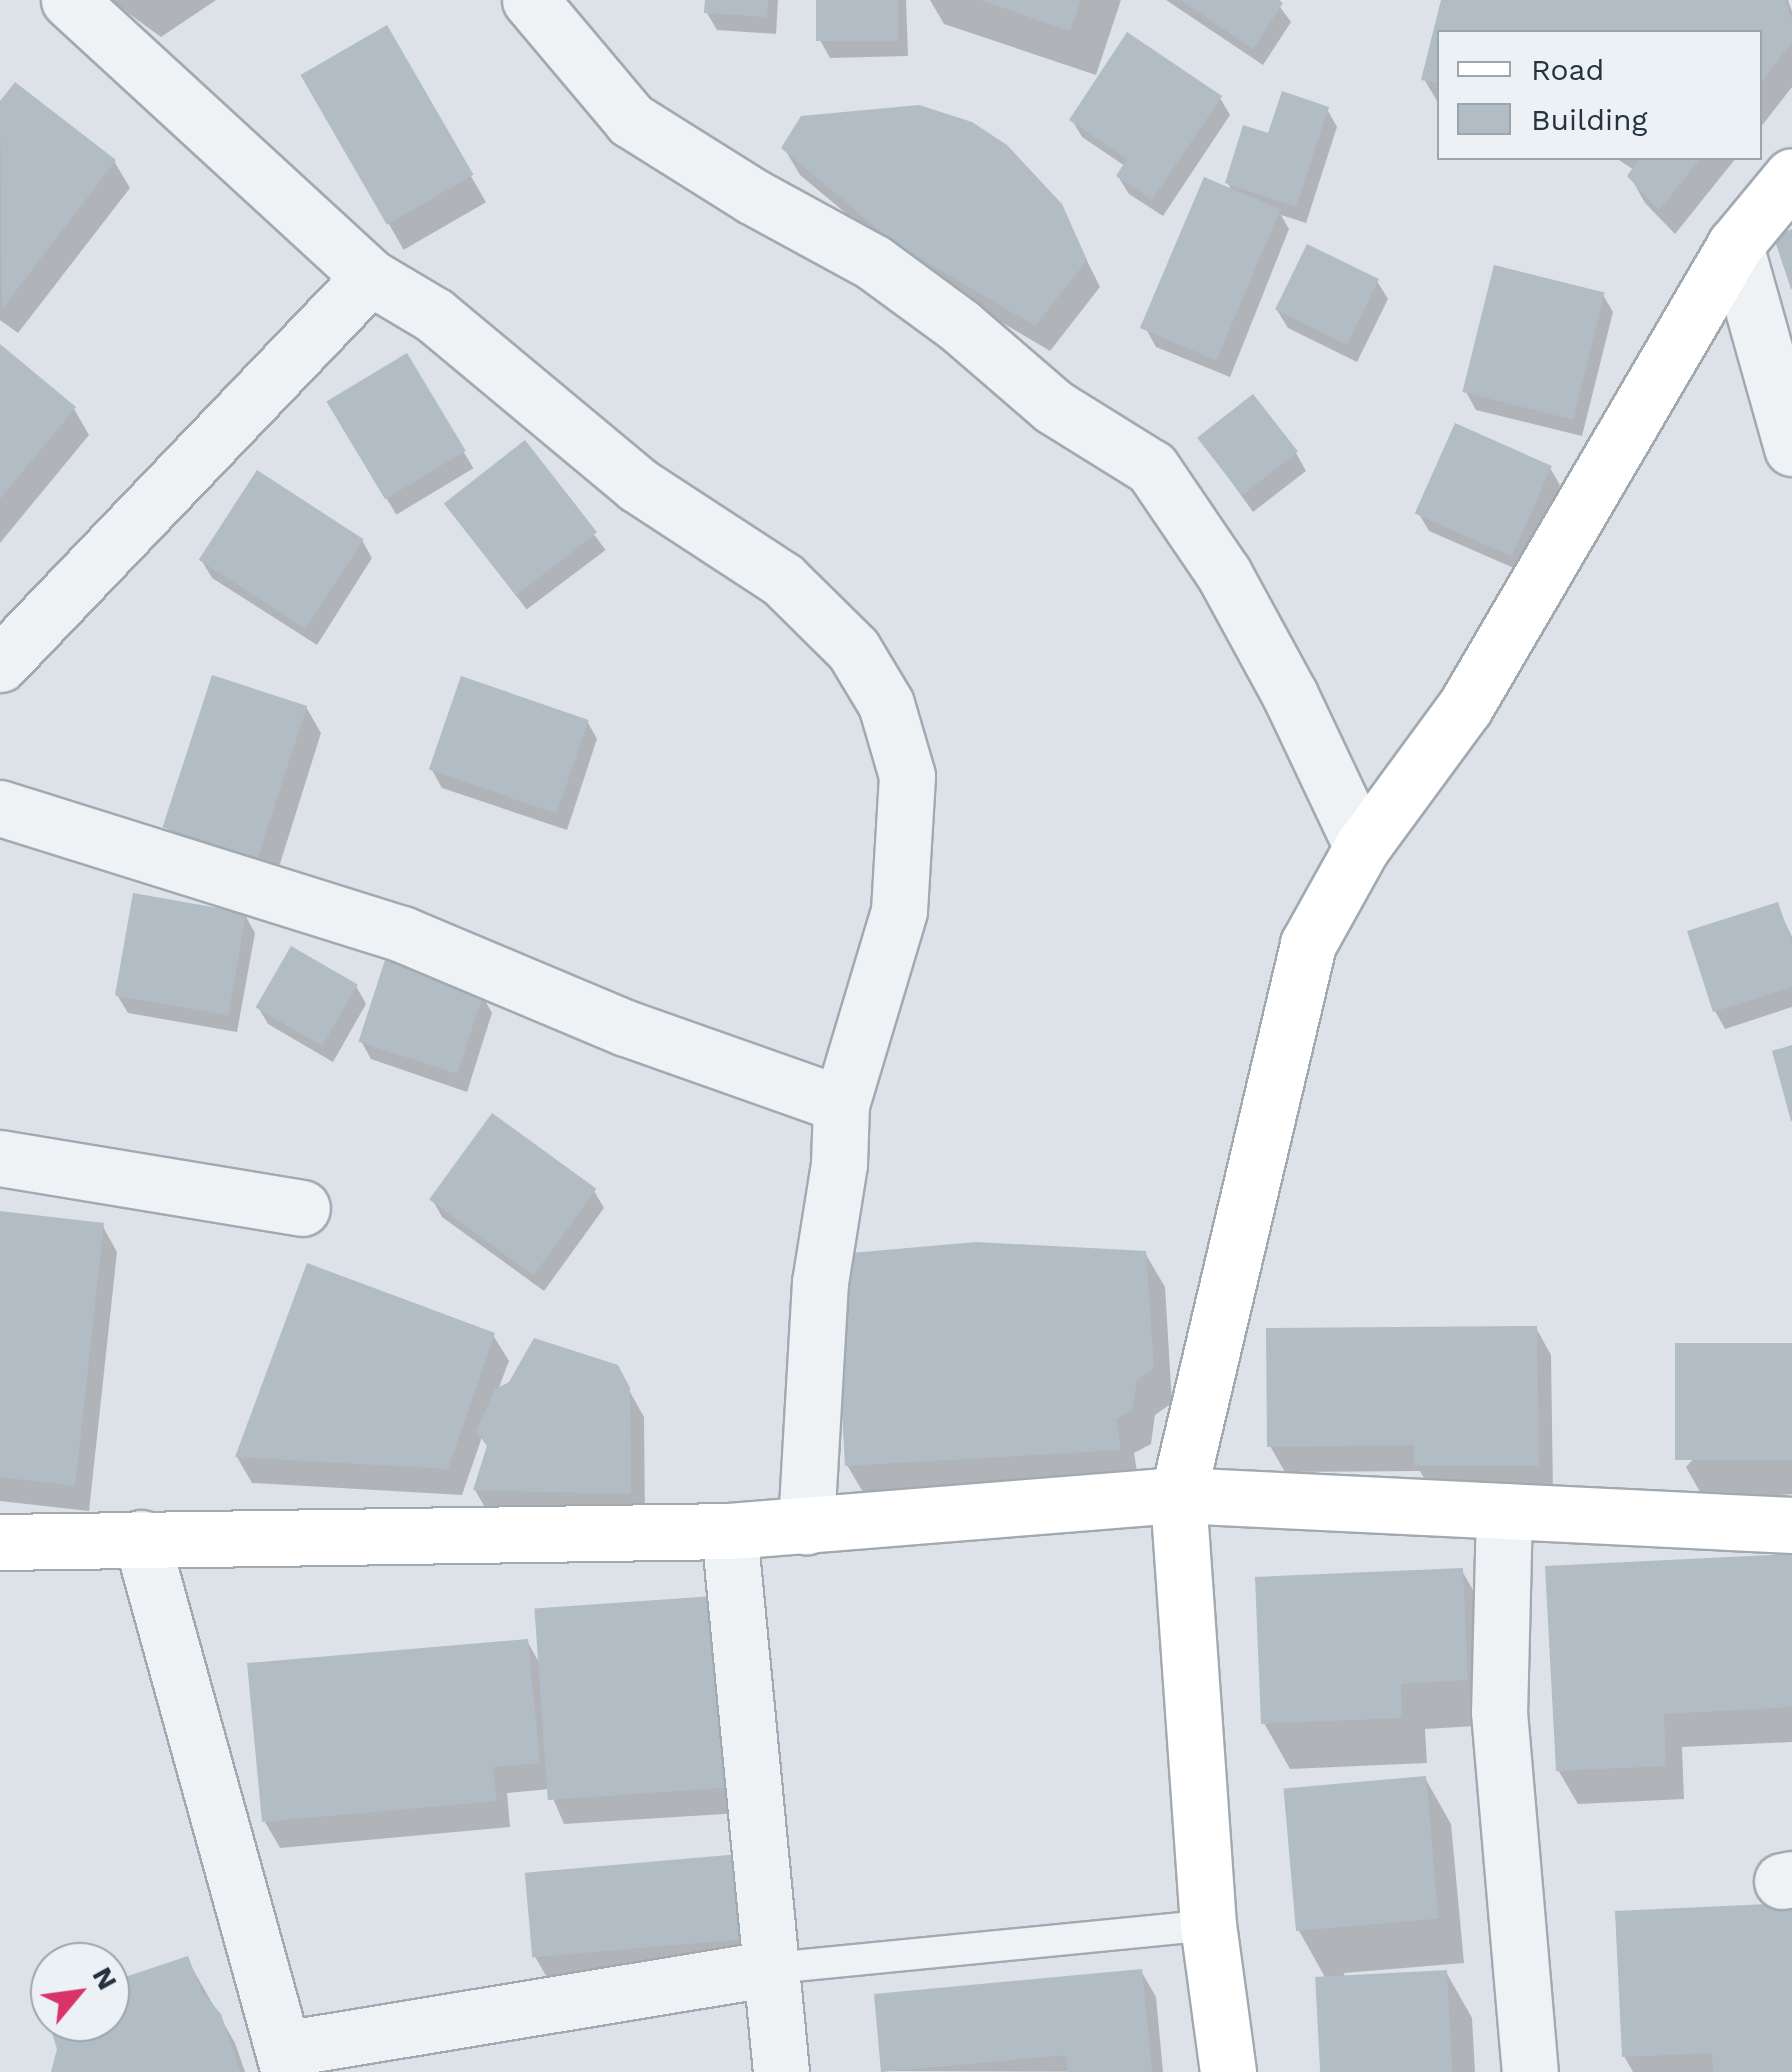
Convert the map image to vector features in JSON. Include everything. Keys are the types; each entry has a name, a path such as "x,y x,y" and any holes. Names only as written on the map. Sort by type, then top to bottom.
{"street":[{"path":"69,0 370,276 434,315 638,484 784,580 853,649 886,704 906,776 899,911 841,1104 839,1164 820,1282 806,1527"},
{"path":"530,0 631,120 752,196 873,262 960,326 1054,407 1152,468 1224,574 1290,694 1362,848"},
{"path":"1228,2072 1208,1925 1178,1495 1308,944 1362,848 1464,707 1735,245 1792,176"},
{"path":"1735,245 1792,448"},
{"path":"0,664 370,276"},
{"path":"0,808 402,934 626,1028 841,1104"},
{"path":"0,1158 302,1208"},
{"path":"0,1542 729,1531 1178,1495 1792,1525"},
{"path":"1504,1511 1498,1712 1530,2072"},
{"path":"729,1531 781,2072"},
{"path":"140,1538 286,2060 772,1968"}],"lane":[{"path":"772,1968 1208,1925"}],"building":[{"path":"705,0 768,0 767,17 704,13"},
{"path":"816,0 898,0 898,41 816,41"},
{"path":"980,0 1081,0 1070,31"},
{"path":"1180,0 1279,0 1283,3 1253,49"},
{"path":"1441,0 1785,0 1792,20 1792,42 1762,80 1762,30 1437,30 1437,83 1421,80"},
{"path":"387,25 474,175 387,225 300,75"},
{"path":"1127,32 1222,96 1152,200 1116,176 1127,159 1069,120"},
{"path":"15,82 116,160 2,309 0,101"},
{"path":"1282,91 1329,107 1296,207 1225,183 1243,125 1268,133"},
{"path":"919,105 972,122 1007,145 1062,204 1087,260 1035,326 897,245 781,148 801,116"},
{"path":"1639,160 1699,160 1659,210 1627,176"},
{"path":"1204,177 1280,209 1216,360 1140,328"},
{"path":"1792,229 1792,289 1791,289 1773,235"},
{"path":"1307,244 1379,279 1347,345 1275,310"},
{"path":"1494,265 1605,293 1573,420 1462,392"},
{"path":"0,344 76,407 0,499"},
{"path":"407,353 466,451 385,499 326,401"},
{"path":"1253,394 1298,452 1242,495 1197,438"},
{"path":"1455,423 1552,466 1512,557 1415,513"},
{"path":"525,440 597,532 516,596 444,503"},
{"path":"257,470 364,539 305,629 199,560"},
{"path":"212,675 307,706 258,858 163,827"},
{"path":"461,676 589,720 556,814 429,770"},
{"path":"133,893 246,913 228,1015 115,995"},
{"path":"1778,902 1792,943 1792,987 1713,1012 1687,931"},
{"path":"291,946 358,984 322,1046 256,1007"},
{"path":"385,960 484,992 457,1074 358,1042"},
{"path":"1792,1045 1792,1121 1791,1121 1772,1051"},
{"path":"492,1113 596,1189 533,1275 429,1200"},
{"path":"0,1211 104,1223 75,1486 0,1477"},
{"path":"976,1242 1146,1251 1154,1368 1137,1380 1132,1410 1116,1419 1121,1450 845,1466 840,1376 851,1253"},
{"path":"307,1263 495,1333 448,1469 235,1457"},
{"path":"1537,1326 1539,1466 1414,1466 1414,1445 1267,1447 1266,1328"},
{"path":"534,1338 618,1365 630,1388 631,1494 473,1490 487,1446 476,1431 495,1389 509,1382"},
{"path":"1675,1343 1792,1343 1792,1460 1675,1460"},
{"path":"1792,1554 1792,1707 1664,1714 1666,1766 1556,1771 1545,1566"},
{"path":"1463,1568 1468,1680 1401,1684 1402,1718 1261,1724 1255,1577"},
{"path":"714,1596 727,1788 548,1800 534,1609"},
{"path":"528,1639 540,1763 493,1767 497,1801 262,1822 247,1663"},
{"path":"1426,1776 1438,1918 1296,1931 1284,1788"},
{"path":"740,1854 747,1939 532,1958 525,1873"},
{"path":"1792,1903 1792,2072 1713,2072 1712,2053 1622,2057 1615,1911"},
{"path":"188,1956 202,1992 221,2014 240,2072 51,2072 57,2049 55,2042 130,2042 130,1975"},
{"path":"1142,1969 1152,2072 1068,2072 1066,2055 881,2072 874,1994"},
{"path":"1447,1970 1452,2072 1320,2072 1315,1977"}]}
